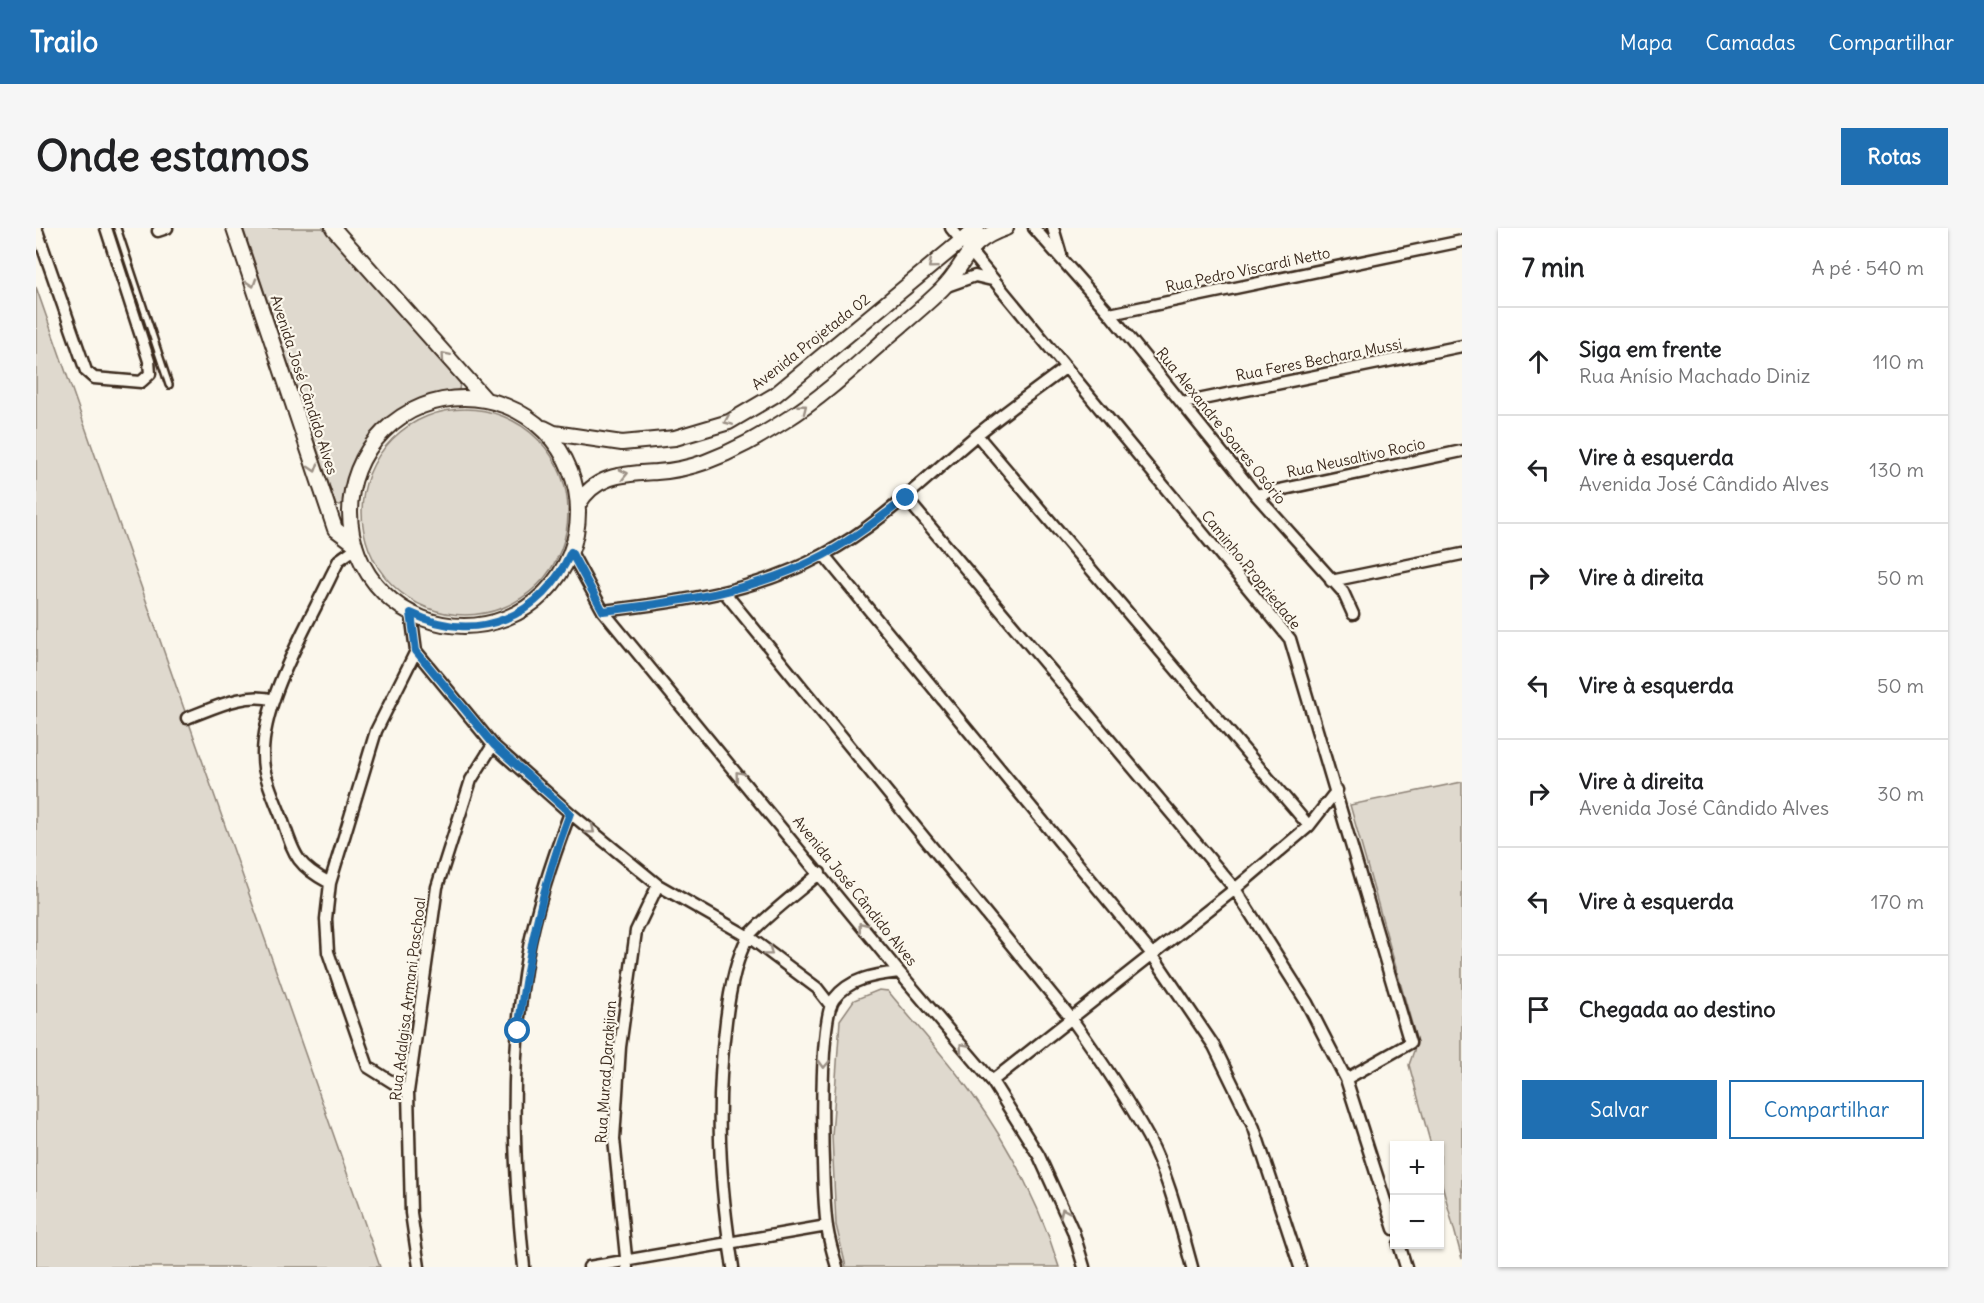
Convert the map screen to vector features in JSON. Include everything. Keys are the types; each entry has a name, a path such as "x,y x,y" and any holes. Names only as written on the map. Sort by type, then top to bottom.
{"street":[{"path":"36,228 86,371 94,378 141,382 150,374 149,361 106,228"},
{"name":"Avenida José Cândido Alves","path":"234,228 335,529 355,546"},
{"path":"333,228 485,399"},
{"name":"Caminho Propriedade","path":"951,228 965,240 992,280 1290,639 1337,790 1410,1043 1346,1079"},
{"name":"Avenida Projetada 02","path":"540,426 554,433 622,443 675,438 729,422 775,395 977,228"},
{"name":"Avenida Projetada 02","path":"965,240 1006,228"},
{"name":"Rua Alexandre Soares Osório","path":"1034,228 1110,314 1256,495 1343,592 1353,614"},
{"name":"Rua Alexandre Soares Osório","path":"1053,228 1062,258"},
{"name":"Avenida Projetada 02","path":"944,287 965,240"},
{"name":"Rua Pedro Viscardi Netto","path":"1110,314 1462,241"},
{"name":"Avenida Projetada 02","path":"578,505 586,491 608,478 632,471 658,472 703,463 742,448 790,418 847,374 944,287 975,276 992,280"},
{"name":"Rua Feres Bechara Mussi","path":"1183,403 1462,346"},
{"path":"603,611 725,593 782,574 824,555 865,529 906,498 977,435 1065,368"},
{"path":"454,397 485,399 514,409 540,426 567,462 578,505 578,521 571,552 547,591 510,617 466,627 436,623 411,613 395,603 377,585 355,546 350,518 353,486 364,456 383,431 408,411 430,402 454,397"},
{"path":"977,435 1309,826"},
{"name":"Rua Neusaltivo Rocio","path":"1256,495 1462,451"},
{"path":"906,498 1235,889 1307,1003 1346,1079 1390,1214"},
{"path":"330,883 307,870 296,857 264,767 266,731 274,700 332,574 339,560 355,546"},
{"name":"Avenida José Cândido Alves","path":"571,552 603,611 899,972 992,1081 1039,1156 1073,1231 1084,1267"},
{"path":"1331,581 1462,554"},
{"path":"824,555 1151,953 1214,1046 1254,1128 1300,1267"},
{"path":"725,593 1071,1018 1108,1071 1149,1139 1175,1207 1192,1267"},
{"path":"411,613 416,651 494,745 570,813 658,885 748,937 817,988 831,1006"},
{"path":"408,1092 368,1067 328,952 326,920 330,883 376,731 416,651"},
{"path":"187,718 239,700 261,696 274,700"},
{"name":"Rua Adalgisa Armani Paschoal","path":"419,1267 411,1213 408,1092 437,887 471,780 494,745"},
{"path":"992,1081 1151,953 1235,889 1309,826 1337,790"},
{"path":"524,1267 518,1211 513,1108 518,1031 527,957 549,868 570,813"},
{"path":"733,1267 722,1194 717,1118 730,989 748,937 819,873"},
{"name":"Rua Murad Darakjian","path":"626,1264 614,1138 620,1047 636,931 658,885"},
{"path":"837,1267 827,1226 821,1135 825,1044 831,1006 844,987 860,979 899,972"},
{"path":"589,1267 626,1264 827,1226"},
{"path":"1400,1249 1406,1267"}],"lane":[{"path":"117,228 169,385"}],"shaded area":[{"path":"243,228 323,228 460,383 459,390 414,404 395,413 379,425 366,439 356,457 348,478 343,504 336,506"},
{"path":"36,287 380,1267 36,1267"},
{"path":"455,409 475,409 495,413 514,421 538,439 556,463 564,482 568,512 564,542 556,561 538,585 514,603 495,611 475,615 455,615 435,611 416,603 400,592 385,577 374,561 366,542 362,522 362,502 366,482 374,463 385,447 400,432 416,421 435,413"},
{"path":"1462,782 1462,1259 1444,1192 1444,1141 1430,1141 1409,1065 1417,1042 1350,805"},
{"path":"879,990 888,991 984,1111 1033,1198 1059,1267 846,1267 836,1225 832,1136 840,1020 854,1000"}],"route":[{"path":"518,1031 527,957 549,868 570,813 494,745 416,651 411,613 436,623 466,627 510,617 524,610 547,591 557,579 571,552 603,611 725,593 782,574 824,555 865,529 906,498"}]}
